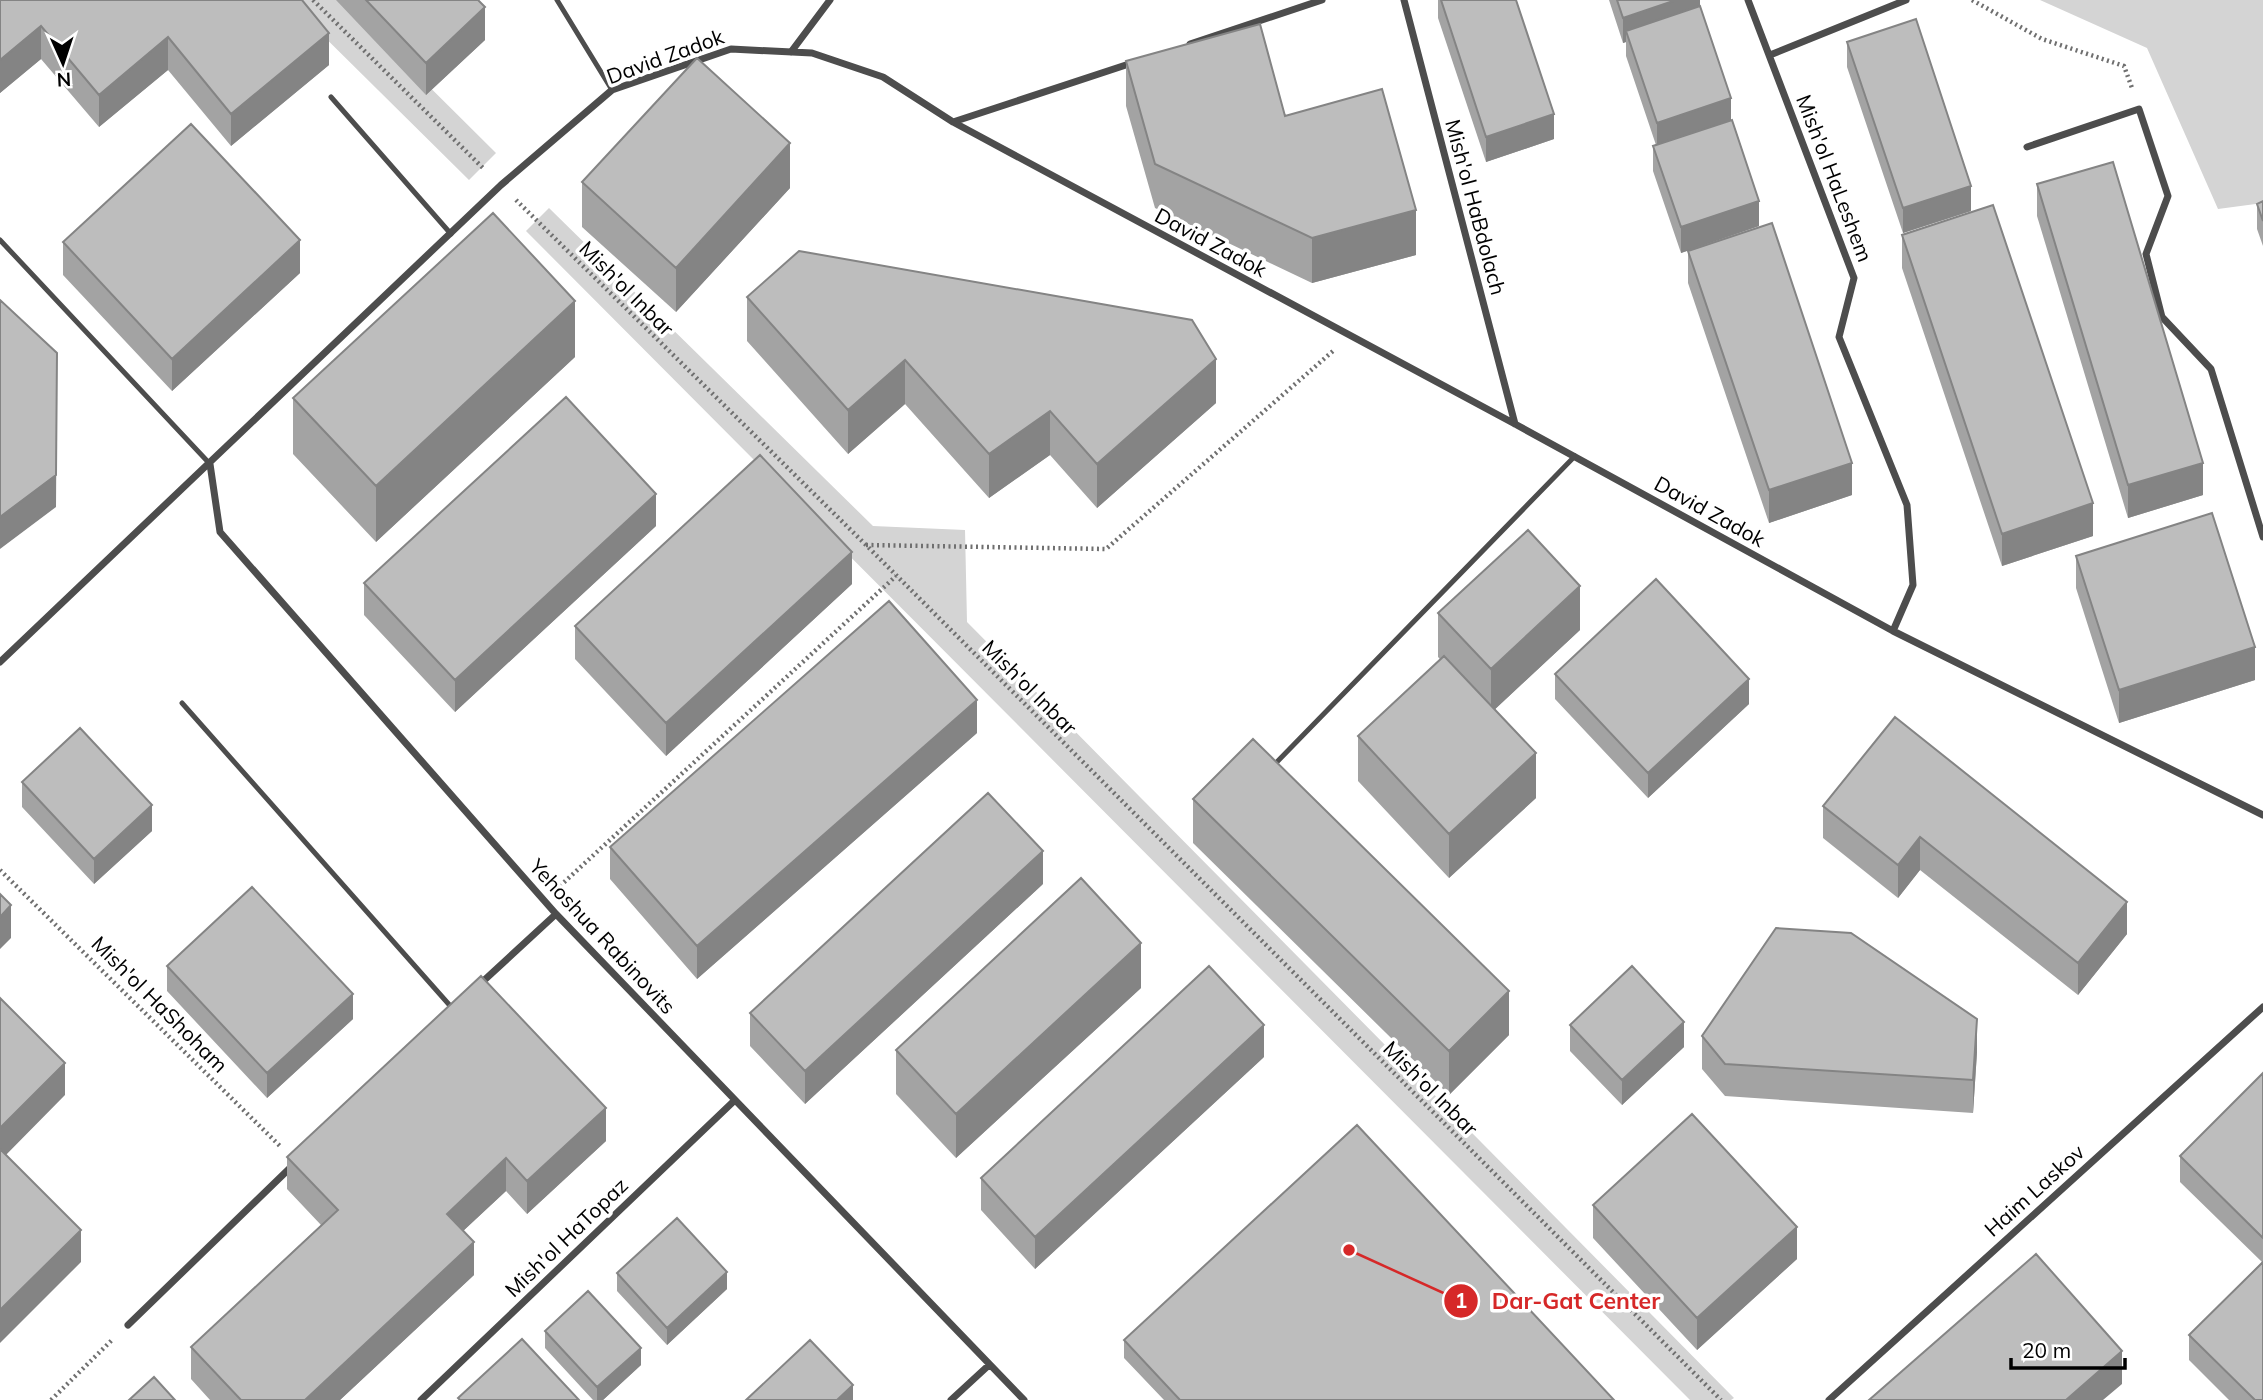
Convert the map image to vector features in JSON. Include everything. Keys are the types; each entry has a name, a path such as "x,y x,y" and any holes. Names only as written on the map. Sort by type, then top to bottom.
{"street":[{"path":"791,52 830,0"},
{"path":"1177,48 1322,0"},
{"name":"Mish'ol HaBdolach","path":"1404,0 1515,424"},
{"name":"Mish'ol HaLeshem","path":"1748,0 1854,278 1839,337 1907,505 1913,585 1893,631"},
{"path":"1770,55 1906,0"},
{"name":"David Zadok","path":"0,662 501,185 612,89 731,48 812,53 883,77 953,122 1575,456 1893,631 2263,815"},
{"path":"953,122 1137,61"},
{"path":"2027,147 2139,109 2168,196 2146,254 2162,317 2211,369 2263,537"},
{"name":"Yehoshua Rabinovits","path":"210,464 220,532 556,914 1024,1400"},
{"path":"472,992 556,914"},
{"path":"443,1019 462,1001"},
{"name":"Haim Laskov","path":"1829,1400 2263,1007"},
{"name":"Mish'ol HaTopaz","path":"421,1400 735,1100"},
{"path":"128,1325 296,1162"},
{"path":"951,1400 989,1365"}],"lane":[{"path":"556,0 612,89"},
{"path":"331,97 451,234"},
{"path":"0,240 210,464"},
{"path":"1281,777 1272,767 1575,456"},
{"path":"182,703 453,1009"}],"path":[{"name":"Mish'ol Inbar","path":"313,0 866,545 1721,1400"},
{"path":"1972,0 2042,39 2124,66 2139,109"},
{"path":"866,545 1107,549 1349,336"},
{"path":"544,900 896,576"},
{"name":"Mish'ol HaShoham","path":"0,870 296,1162"},
{"path":"51,1400 128,1325"}],"shaded area":[{"path":"287,0 342,0 496,153 469,180"},
{"path":"2040,0 2263,0 2263,203 2218,209 2147,48"},
{"path":"549,208 873,526 965,530 967,622 1734,1398 1690,1400 526,231"}],"building":[{"path":"0,0 302,0 329,33 231,114 168,37 99,95 41,26 0,60"},
{"path":"366,0 478,0 485,7 426,63"},
{"path":"1441,0 1516,0 1554,114 1486,137"},
{"path":"1617,0 1676,0 1623,18"},
{"path":"1700,6 1731,98 1657,123 1626,31"},
{"path":"1916,19 1971,186 1903,208 1847,42"},
{"path":"1260,24 1285,116 1382,89 1416,210 1312,238 1155,164 1126,61"},
{"path":"697,58 790,143 676,268 582,182"},
{"path":"1732,120 1759,201 1681,227 1653,146"},
{"path":"191,124 300,240 172,359 63,242"},
{"path":"2113,162 2203,463 2128,485 2037,184"},
{"path":"2263,201 2263,221 2257,204"},
{"path":"1993,205 2093,503 2002,534 1902,235"},
{"path":"493,213 575,301 376,486 293,398"},
{"path":"1772,223 1852,463 1769,490 1688,251"},
{"path":"799,251 1192,320 1216,359 1097,464 1050,411 989,454 905,360 848,410 747,297"},
{"path":"0,300 57,353 56,475 0,517"},
{"path":"566,397 656,494 455,680 364,583"},
{"path":"760,455 852,552 666,723 575,626"},
{"path":"2212,513 2255,647 2119,690 2076,556"},
{"path":"1528,530 1580,586 1491,669 1438,613"},
{"path":"1656,579 1749,679 1648,773 1555,674"},
{"path":"889,601 977,700 697,946 610,847"},
{"path":"1444,656 1536,753 1449,834 1358,736"},
{"path":"1895,717 2127,902 2078,963 1920,837 1898,865 1823,806"},
{"path":"80,728 152,805 94,859 22,782"},
{"path":"1253,739 1509,991 1449,1051 1193,799"},
{"path":"988,793 1043,851 805,1071 750,1013"},
{"path":"1081,878 1141,943 956,1114 896,1050"},
{"path":"252,887 353,994 267,1073 167,966"},
{"path":"0,894 11,905 0,917"},
{"path":"1776,928 1851,933 1977,1019 1973,1080 1725,1064 1702,1036"},
{"path":"1209,966 1264,1025 1035,1237 981,1178"},
{"path":"1632,966 1684,1022 1622,1080 1570,1025"},
{"path":"481,976 606,1108 527,1181 506,1158 447,1214 474,1242 305,1400 241,1400 191,1347 338,1210 287,1157"},
{"path":"0,998 65,1063 0,1128"},
{"path":"2263,1073 2263,1238 2180,1156"},
{"path":"1692,1114 1797,1227 1697,1318 1593,1205"},
{"path":"1357,1125 1614,1400 1180,1400 1124,1340"},
{"path":"0,1149 81,1230 0,1310"},
{"path":"677,1218 727,1272 667,1328 617,1273"},
{"path":"2036,1254 2122,1351 2066,1400 1869,1400"},
{"path":"2263,1262 2263,1400 2255,1400 2189,1335"},
{"path":"588,1291 641,1348 597,1387 545,1331"},
{"path":"522,1339 579,1400 458,1398"},
{"path":"810,1340 853,1385 837,1400 746,1400"},
{"path":"154,1377 175,1400 129,1400"}],"place":[{"name":"Dar-Gat Center","path":"1349,1250"}]}
